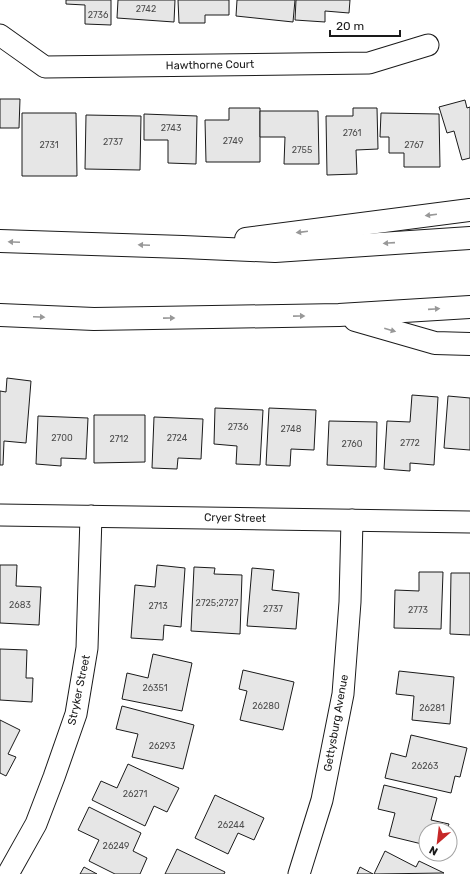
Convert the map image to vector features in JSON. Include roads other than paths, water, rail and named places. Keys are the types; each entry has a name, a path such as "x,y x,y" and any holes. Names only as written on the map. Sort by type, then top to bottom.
{"highway":[{"path":"183,247 470,210"},
{"path":"0,241 275,250 470,238"},
{"path":"0,315 94,320 339,315 470,307"},
{"path":"339,315 435,343 470,344"}],"street":[{"name":"Hawthorne Court","path":"0,35 45,67 370,63 428,44"},
{"name":"Cryer Street","path":"0,515 470,522"},
{"name":"Stryker Street","path":"8,874 36,824 76,714 87,648 91,516"},
{"name":"Gettysburg Avenue","path":"299,874 322,800 343,694 350,602 352,520"}]}
